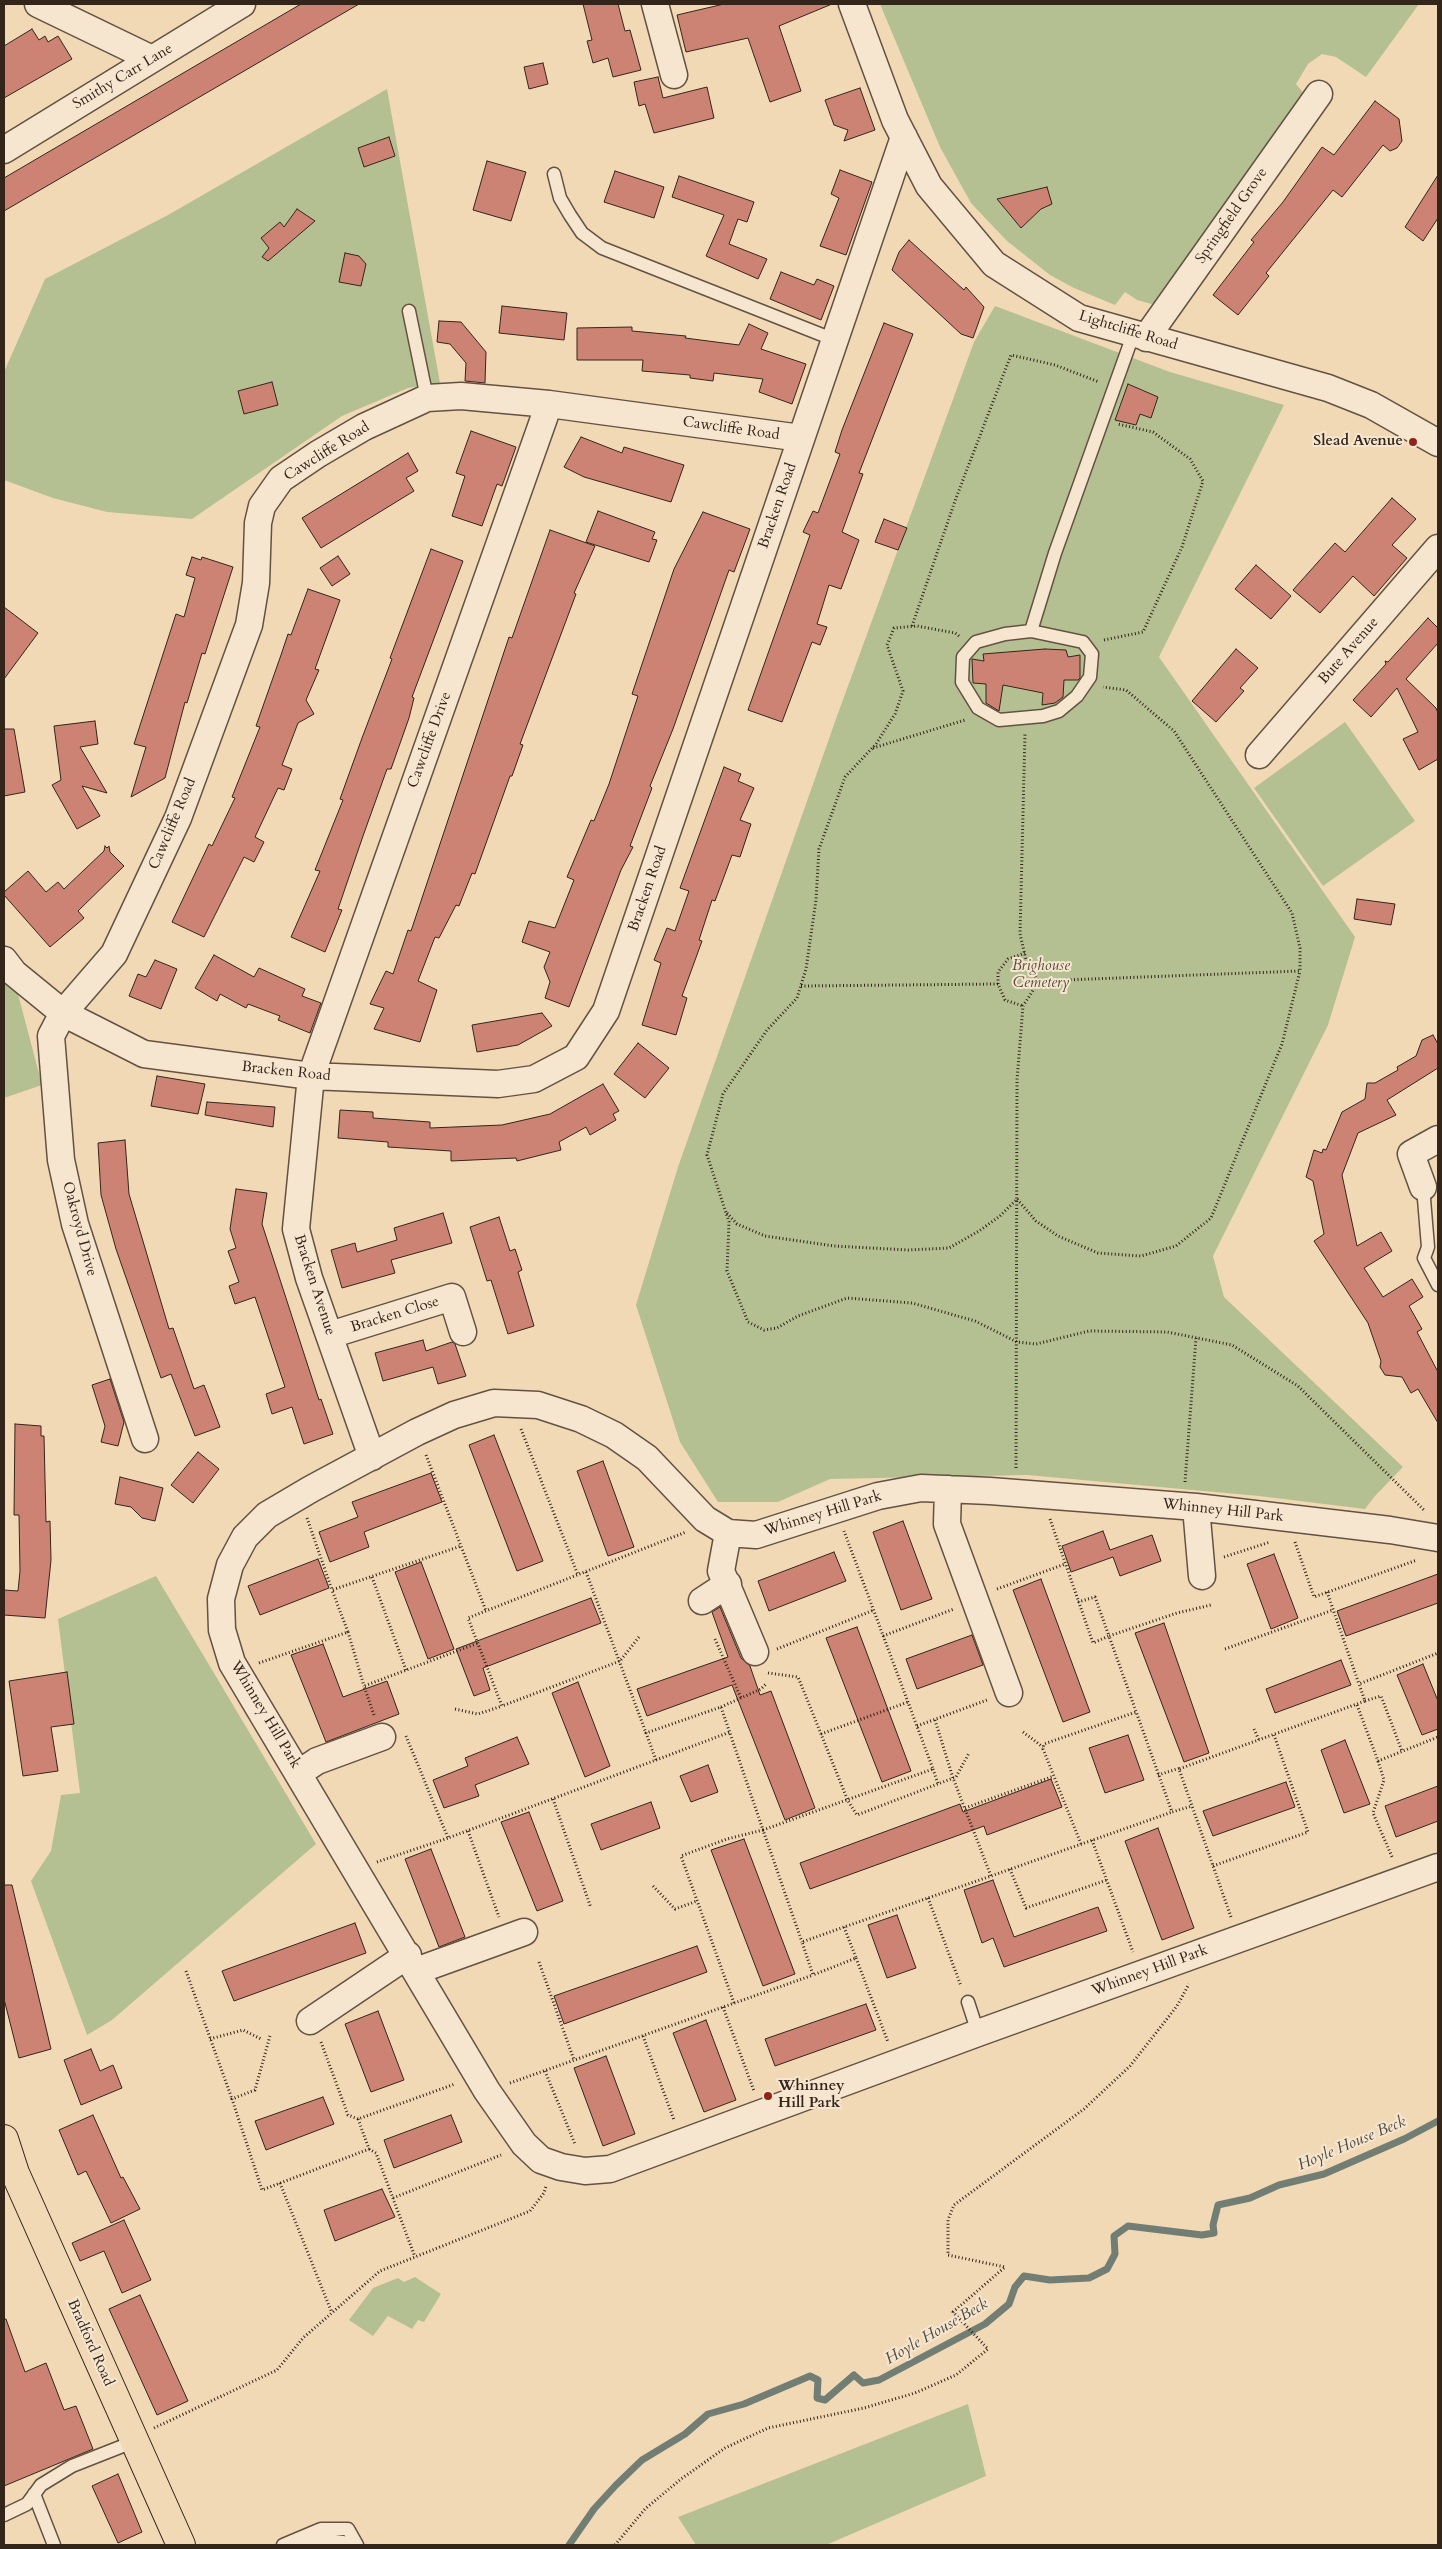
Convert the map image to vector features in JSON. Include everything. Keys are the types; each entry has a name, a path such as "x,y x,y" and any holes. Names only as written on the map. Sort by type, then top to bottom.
{"main road":[{"name":"Bradford Road","path":"4,2139 10,2175 181,2545"}],"street":[{"path":"38,4 152,59"},
{"name":"Smithy Carr Lane","path":"4,150 242,4"},
{"path":"655,4 674,75"},
{"name":"Lightcliffe Road","path":"852,4 895,120 929,186 994,264 1079,318 1328,388 1371,405 1438,442"},
{"name":"Springfield Grove","path":"1139,336 1319,94"},
{"name":"Bracken Road","path":"4,960 14,973 63,1013 144,1054 311,1076 498,1084 534,1078 576,1057 606,1011 904,137"},
{"name":"Cawcliffe Road","path":"63,1013 114,954 178,818 249,625 256,583 258,523 262,506 281,479 318,454 364,427 428,398 461,396 549,404 801,438"},
{"name":"Cawcliffe Drive","path":"311,1076 549,404"},
{"name":"Bute Avenue","path":"1259,755 1437,554"},
{"name":"Oakroyd Drive","path":"63,1013 51,1036 61,1160 75,1224 145,1439"},
{"name":"Bracken Avenue","path":"311,1076 296,1229 309,1278 372,1457"},
{"path":"1423,1186 1411,1154 1438,1139"},
{"name":"Bracken Close","path":"330,1335 452,1297 463,1332"},
{"name":"Whinney Hill Park","path":"1434,1527 1390,1530 1189,1506 921,1488 878,1496 756,1535 728,1533 705,1519 647,1458 614,1435 581,1419 538,1406 494,1403 454,1415 417,1432 267,1515 245,1537 230,1565 221,1599 222,1630 237,1671 356,1868 482,2083 520,2138 541,2160 585,2171 610,2169 978,2033 1438,1867"},
{"path":"948,1489 947,1524 1009,1692"},
{"path":"1189,1506 1202,1571"},
{"path":"728,1533 722,1571 764,1658"},
{"path":"702,1601 728,1584"},
{"path":"299,1773 317,1761 392,1733"},
{"path":"312,2020 412,1963 516,1935"}],"lane":[{"path":"554,174 560,198 570,215 582,233 602,248 835,340"},
{"path":"409,311 428,398"},
{"path":"1031,632 1055,553 1101,421 1114,388 1139,336"},
{"path":"1031,632 1083,642 1092,654 1090,677 1077,696 1059,710 1043,716 999,720 978,708 962,682 962,657 976,642 1005,634 1031,632"},
{"path":"1423,1186 1428,1248 1424,1258 1438,1285"},
{"path":"968,2002 978,2033"},
{"path":"4,2516 27,2504 41,2485 72,2466 133,2442"},
{"path":"34,2494 54,2545"},
{"path":"284,2545 322,2529 348,2529 357,2545"},
{"path":"284,2545 326,2540 343,2542 344,2545"}],"path":[{"path":"912,626 956,498 1011,355 1055,365 1114,388"},
{"path":"1083,642 1143,632 1182,547 1203,481 1190,459 1153,432 1101,421"},
{"path":"973,645 955,633 912,626 894,628 887,645 903,691 895,714 872,748 845,777 819,849 816,900 806,969 797,998 767,1030 723,1094 707,1155 728,1222 727,1271 748,1322 764,1330 777,1328 798,1316 847,1298 912,1303 975,1321 1017,1342 1036,1344 1089,1331 1167,1332 1232,1345 1298,1386 1434,1527"},
{"path":"1017,1199 1036,1221 1058,1236 1098,1253 1142,1256 1176,1246 1211,1218 1282,1044 1300,971 1300,948 1292,912 1174,731 1126,690 1084,685"},
{"path":"872,748 987,713"},
{"path":"1025,718 1020,934 1027,964 1038,981"},
{"path":"1023,1006 1005,1000 998,984 998,972 1008,959 1025,953"},
{"path":"1038,981 1300,971"},
{"path":"1016,1493 1017,1080 1023,1006 1038,981"},
{"path":"801,986 998,984"},
{"path":"725,1210 737,1224 765,1236 834,1246 908,1250 949,1248 986,1226 1017,1199"},
{"path":"1189,1506 1196,1338"},
{"path":"512,1404 578,1575"},
{"path":"417,1432 486,1611"},
{"path":"1042,1495 1093,1643 1177,1613 1211,1605"},
{"path":"299,1496 348,1632 364,1686 392,1733 448,1838"},
{"path":"836,1509 938,1784"},
{"path":"1286,1517 1314,1596 1420,1558"},
{"path":"502,1706 468,1618 683,1535 705,1519"},
{"path":"1202,1571 1274,1540"},
{"path":"332,1590 461,1546"},
{"path":"883,1636 1065,1564"},
{"path":"586,1572 656,1760"},
{"path":"372,1577 406,1670"},
{"path":"1327,1592 1366,1702"},
{"path":"1078,1602 1096,1597 1172,1812"},
{"path":"764,1658 874,1610"},
{"path":"1225,1649 1333,1610"},
{"path":"237,1671 348,1632"},
{"path":"455,1709 478,1714 620,1661 639,1637"},
{"path":"715,1639 741,1698"},
{"path":"364,1686 478,1643"},
{"path":"1359,1684 1438,1653"},
{"path":"764,1658 798,1677 848,1801 857,1815 956,1777 968,1753"},
{"path":"646,1733 721,1707 761,1689 767,1684"},
{"path":"917,1726 1009,1692"},
{"path":"1158,1775 1381,1696 1402,1751"},
{"path":"821,1734 908,1702"},
{"path":"1357,1705 1384,1780 1374,1813 1402,1880"},
{"path":"721,1707 813,1975"},
{"path":"1043,1747 1044,1744 1136,1712"},
{"path":"936,1720 953,1778 991,1876"},
{"path":"1254,1729 1259,1740"},
{"path":"356,1868 468,1831 730,1732"},
{"path":"1023,1732 1043,1747 1081,1844"},
{"path":"1213,1866 1308,1832 1274,1735"},
{"path":"1378,1761 1438,1737"},
{"path":"1181,1768 1179,1769 1239,1939"},
{"path":"734,2003 681,1856 727,1839 764,1830 848,1801 933,1769"},
{"path":"965,1808 1054,1776"},
{"path":"553,1799 591,1908"},
{"path":"802,1942 1192,1806"},
{"path":"468,1831 516,1935"},
{"path":"1092,1840 1141,1974"},
{"path":"1010,1869 1026,1908 1107,1880"},
{"path":"653,1886 675,1908 697,1901"},
{"path":"928,1898 962,1989"},
{"path":"844,1927 896,2063"},
{"path":"615,2545 645,2509 681,2479 725,2448 768,2428 864,2408 915,2393 956,2375 988,2349 953,2312 1005,2267 948,2255 948,2220 954,2205 1084,2109 1130,2066 1177,2006 1208,1950"},
{"path":"312,2020 348,2115 358,2119 482,2083 545,2071 856,1958"},
{"path":"539,1962 574,2060"},
{"path":"186,1971 262,2190 369,2150 376,2153 415,2257"},
{"path":"723,2007 762,2113"},
{"path":"210,2039 243,2030 261,2039"},
{"path":"232,2099 255,2090 270,2036"},
{"path":"643,2036 682,2142"},
{"path":"545,2071 585,2171"},
{"path":"358,2119 369,2150"},
{"path":"393,2198 498,2158 520,2138"},
{"path":"133,2442 152,2428 277,2370 303,2338 380,2271 530,2211 544,2193 551,2163"},
{"path":"280,2184 332,2313"}],"green space":[{"path":"880,4 1419,4 1366,77 1336,57 1322,54 1308,64 1296,84 1306,96 1155,305 1137,300 1125,292 1115,305 1074,288 1050,275 1007,241 971,203 940,147"},
{"path":"387,89 440,383 408,388 342,416 192,519 107,512 53,498 4,480 4,372 45,279 168,215"},
{"name":"Brighouse Cemetery","path":"995,306 1170,372 1284,405 1159,657 1355,937 1328,1025 1213,1256 1224,1297 1403,1467 1365,1509 1259,1496 1027,1475 830,1479 778,1502 718,1502 680,1442 636,1305 678,1167 837,716 974,342"},
{"path":"1345,722 1415,821 1323,886 1254,788"},
{"path":"4,978 18,994 42,1085 4,1098"},
{"path":"156,1576 316,1844 112,2020 87,2035 31,1881 51,1851 61,1795 80,1793 58,1619"},
{"path":"415,2277 441,2294 424,2322 418,2320 412,2329 388,2316 373,2336 349,2320 373,2288 398,2278 404,2282"},
{"path":"968,2404 986,2476 826,2545 696,2545 678,2517"}],"building":[{"path":"301,4 359,4 4,211 4,178"},
{"path":"583,4 618,4 625,31 630,30 641,70 613,77 608,58 593,63 587,41 592,40"},
{"path":"724,4 832,4 779,26 801,91 770,102 748,38 686,52 677,15"},
{"path":"32,29 39,40 45,36 48,42 58,36 72,59 4,98 4,46"},
{"path":"543,63 548,84 529,89 524,67"},
{"path":"658,77 663,98 707,87 714,118 654,133 645,104 639,106 634,82"},
{"path":"860,88 875,130 844,141 848,130 834,125 825,100"},
{"path":"1375,101 1399,119 1402,141 1397,148 1390,151 1383,145 1342,197 1333,190 1266,273 1269,276 1238,315 1213,295 1254,242 1251,240 1283,202 1322,147 1334,155"},
{"path":"389,137 395,156 364,167 358,148"},
{"path":"487,161 526,172 511,221 473,210"},
{"path":"840,170 872,182 846,255 820,246 839,198 831,194"},
{"path":"615,171 664,187 654,218 604,202"},
{"path":"1438,175 1438,218 1423,241 1405,227"},
{"path":"679,176 754,202 747,222 738,219 729,244 767,259 758,279 706,256 724,215 672,197"},
{"path":"1047,187 1052,204 1041,209 1021,228 997,199"},
{"path":"297,209 315,221 268,261 262,257 269,248 261,238 280,222 284,227"},
{"path":"909,240 964,290 966,287 984,307 973,338 961,334 892,270 899,252"},
{"path":"345,253 359,256 366,264 361,286 339,282"},
{"path":"781,272 814,285 817,279 834,286 821,320 770,299"},
{"path":"502,306 567,313 564,340 499,333"},
{"path":"439,321 461,322 486,352 485,383 465,381 466,363 450,344 437,342"},
{"path":"884,323 913,334 859,473 863,474 842,532 859,540 841,589 829,585 817,624 827,627 820,645 812,642 782,722 748,710 810,535 803,532 813,511 818,513 840,454 835,452 842,430"},
{"path":"749,324 768,333 761,349 806,364 792,404 759,392 763,379 714,373 713,381 690,378 690,375 642,371 643,360 577,360 577,328 632,327 632,331 686,336 685,338 739,345"},
{"path":"272,382 278,405 244,414 238,391"},
{"path":"1128,384 1158,397 1151,418 1140,414 1136,425 1115,420"},
{"path":"471,431 516,447 502,486 497,484 482,526 452,516 465,476 456,473"},
{"path":"581,437 622,453 624,447 684,465 671,502 584,477 564,467"},
{"path":"408,453 418,471 406,478 414,491 321,548 302,518"},
{"path":"1392,498 1416,519 1392,545 1407,558 1374,596 1353,576 1320,613 1293,590 1335,543 1345,552"},
{"path":"598,511 655,532 652,539 657,540 649,562 586,542"},
{"path":"703,512 750,529 734,572 729,570 673,729 650,786 652,788 630,846 633,847 621,870 569,1007 545,998 550,982 544,967 550,952 522,942 529,921 555,928 574,880 567,877 591,820 594,821 609,784 638,696 632,694 674,569"},
{"path":"884,519 907,528 898,550 875,542"},
{"path":"550,530 595,546 574,593 576,594 520,744 523,745 475,874 472,873 459,906 456,905 439,938 435,937 418,981 437,990 420,1042 374,1029 384,1008 370,1004 386,971 393,974 408,930 411,931 509,637 512,638"},
{"path":"431,549 463,561 412,697 414,698 409,718 391,769 387,769 338,909 342,910 325,952 291,937 320,871 315,870 343,800 340,799"},
{"path":"338,556 350,574 332,586 320,568"},
{"path":"192,557 201,560 202,557 233,567 205,654 202,653 187,703 185,702 165,778 131,797 146,747 134,744 176,614 184,617 195,578 186,575"},
{"path":"1256,565 1291,596 1271,619 1235,589"},
{"path":"308,589 340,600 315,669 319,670 306,700 314,714 298,723 282,765 292,769 284,790 278,788 255,837 264,842 254,862 244,857 204,937 172,922 209,844 212,846 235,798 232,797 260,727 256,726 288,634 291,635"},
{"path":"4,607 38,633 4,679"},
{"path":"1428,618 1438,628 1438,643 1406,679 1436,708 1438,713 1438,759 1419,770 1403,739 1418,732 1397,688 1371,717 1353,700 1386,664 1385,661 1388,662"},
{"path":"1045,649 1066,650 1068,657 1080,655 1080,678 1078,680 1064,680 1063,697 1055,703 1042,705 1043,693 1003,685 999,711 986,703 986,684 973,683 972,659 984,661 983,654"},
{"path":"1236,649 1258,668 1240,688 1244,691 1216,722 1192,701"},
{"path":"95,721 98,744 80,747 107,793 82,786 100,816 77,829 52,785 61,780 54,726"},
{"path":"4,729 14,729 25,792 4,796"},
{"path":"724,767 741,774 738,781 754,788 740,820 751,824 740,857 732,855 715,901 712,900 699,940 702,941 682,996 687,998 676,1035 642,1025 661,963 654,960 667,928 675,931 689,891 680,888"},
{"path":"105,846 107,848 109,846 110,852 124,866 78,911 84,918 50,947 4,895 4,892 28,871 46,892 58,882 64,889 104,851"},
{"path":"1357,899 1395,904 1391,925 1354,919"},
{"path":"214,955 254,977 259,968 305,989 302,996 321,1003 310,1033 278,1020 280,1016 248,1004 246,1008 220,994 217,1001 195,988"},
{"path":"155,960 177,969 161,1009 129,996 138,974 146,977"},
{"path":"542,1013 552,1026 518,1045 477,1052 472,1025"},
{"path":"1433,1035 1438,1044 1438,1068 1387,1100 1396,1115 1358,1133 1342,1175 1357,1246 1381,1232 1392,1251 1364,1268 1383,1297 1412,1279 1423,1297 1409,1306 1422,1329 1417,1332 1438,1372 1438,1423 1418,1389 1411,1393 1402,1377 1385,1375 1380,1367 1381,1361 1368,1323 1314,1241 1324,1234 1313,1181 1306,1177 1314,1150 1322,1153 1323,1149 1326,1150 1342,1112 1365,1099 1367,1083 1375,1083 1398,1070 1397,1067 1416,1056 1422,1040"},
{"path":"638,1043 669,1068 645,1098 614,1074"},
{"path":"157,1076 205,1084 198,1114 151,1106"},
{"path":"603,1084 619,1111 613,1114 616,1120 590,1135 586,1127 559,1142 561,1150 517,1161 516,1158 451,1161 451,1151 388,1147 388,1142 338,1138 340,1110 373,1112 373,1118 430,1122 430,1128 502,1125 550,1114"},
{"path":"207,1102 275,1107 273,1127 205,1115"},
{"path":"125,1140 129,1194 169,1329 173,1328 194,1389 204,1385 220,1427 195,1436 171,1374 161,1378 116,1249 101,1195 98,1143"},
{"path":"236,1189 267,1193 262,1224 319,1400 321,1399 333,1434 304,1444 292,1407 272,1414 266,1394 285,1387 255,1297 235,1304 229,1286 239,1282 228,1251 236,1248 230,1229"},
{"path":"443,1213 452,1243 391,1260 395,1273 342,1288 331,1250 355,1243 357,1252 397,1240 394,1228"},
{"path":"499,1217 510,1251 515,1249 522,1270 518,1272 534,1326 508,1334 491,1280 487,1281 470,1227"},
{"path":"423,1340 426,1351 452,1342 455,1344 466,1376 438,1384 433,1367 383,1381 375,1353"},
{"path":"110,1379 124,1422 118,1446 101,1442 105,1426 92,1385"},
{"path":"15,1424 41,1426 41,1436 44,1436 46,1522 50,1521 51,1560 45,1618 4,1615 4,1590 18,1591 20,1571 19,1515 14,1515"},
{"path":"494,1435 543,1561 517,1571 469,1445"},
{"path":"198,1452 219,1469 193,1503 171,1485"},
{"path":"603,1461 634,1547 608,1556 577,1471"},
{"path":"431,1473 442,1502 364,1532 369,1547 330,1562 319,1532 358,1517 352,1502"},
{"path":"120,1477 163,1488 155,1521 142,1518 131,1507 115,1504"},
{"path":"903,1521 932,1599 901,1610 873,1532"},
{"path":"1103,1531 1110,1550 1152,1535 1161,1561 1120,1576 1113,1557 1071,1572 1062,1546"},
{"path":"834,1552 846,1581 769,1611 758,1581"},
{"path":"1274,1554 1298,1618 1271,1629 1247,1564"},
{"path":"318,1559 329,1588 260,1615 248,1586"},
{"path":"421,1562 454,1649 428,1659 395,1572"},
{"path":"1438,1574 1438,1603 1346,1636 1337,1611"},
{"path":"1041,1579 1090,1712 1063,1722 1013,1590"},
{"path":"591,1598 601,1623 483,1668 490,1690 474,1696 456,1649"},
{"path":"720,1607 741,1658 750,1666 760,1695 771,1691 815,1808 785,1820 732,1685 647,1716 637,1689 728,1657 712,1612"},
{"path":"1164,1623 1209,1753 1184,1762 1135,1633"},
{"path":"857,1627 911,1771 882,1782 826,1638"},
{"path":"972,1635 983,1665 917,1689 906,1659"},
{"path":"323,1644 343,1697 387,1681 399,1714 326,1742 291,1655"},
{"path":"1341,1660 1351,1685 1275,1713 1266,1689"},
{"path":"1423,1664 1438,1701 1438,1729 1422,1735 1397,1675"},
{"path":"67,1672 74,1724 51,1727 58,1771 23,1776 9,1681"},
{"path":"578,1682 610,1766 585,1777 552,1693"},
{"path":"1128,1735 1144,1780 1105,1793 1089,1748"},
{"path":"517,1737 529,1764 475,1785 479,1796 444,1808 433,1780 468,1766 465,1758"},
{"path":"1345,1740 1370,1804 1344,1813 1321,1750"},
{"path":"708,1765 718,1792 691,1802 680,1776"},
{"path":"1051,1779 1062,1807 987,1835 984,1826 810,1889 800,1863 960,1804 963,1812"},
{"path":"1286,1782 1295,1807 1213,1836 1203,1811"},
{"path":"1438,1786 1438,1821 1396,1837 1385,1806"},
{"path":"651,1802 660,1828 601,1850 591,1824"},
{"path":"529,1812 563,1901 537,1911 501,1822"},
{"path":"1158,1828 1194,1928 1162,1940 1125,1841"},
{"path":"744,1839 795,1974 763,1986 711,1850"},
{"path":"431,1849 465,1937 439,1947 405,1859"},
{"path":"993,1880 1014,1937 1098,1907 1107,1931 1004,1967 993,1938 982,1943 964,1890"},
{"path":"4,1885 12,1885 51,2049 19,2058 4,1999"},
{"path":"897,1915 916,1968 887,1978 868,1925"},
{"path":"355,1923 366,1953 234,2001 222,1971"},
{"path":"697,1946 707,1972 564,2024 554,1996"},
{"path":"866,2004 876,2030 775,2066 765,2039"},
{"path":"378,2011 404,2080 371,2092 345,2024"},
{"path":"706,2020 736,2100 704,2112 673,2033"},
{"path":"91,2049 100,2071 113,2065 122,2088 81,2105 64,2060"},
{"path":"606,2056 635,2134 603,2146 574,2068"},
{"path":"323,2097 334,2124 266,2150 255,2121"},
{"path":"93,2115 121,2178 123,2177 140,2209 111,2223 86,2171 78,2175 59,2130"},
{"path":"451,2115 462,2142 394,2168 384,2140"},
{"path":"382,2189 395,2217 335,2241 324,2210"},
{"path":"124,2220 151,2280 122,2293 104,2251 80,2261 72,2243"},
{"path":"140,2295 188,2401 157,2415 109,2309"},
{"path":"4,2319 6,2319 25,2372 46,2363 64,2410 76,2406 93,2449 4,2486"},
{"path":"118,2474 142,2532 118,2543 92,2486"}],"waterway":[{"name":"Hoyle House Beck","path":"569,2545 594,2509 642,2460 685,2434 708,2414 744,2404 810,2376 818,2380 817,2398 825,2400 854,2375 863,2383 879,2380 985,2324 1009,2304 1015,2287 1024,2276 1050,2280 1089,2278 1107,2269 1115,2254 1114,2236 1128,2226 1202,2235 1214,2233 1213,2225 1218,2205 1250,2198 1279,2185 1324,2174 1404,2139 1438,2121"}],"place":[{"name":"Slead Avenue","path":"1413,442"},
{"name":"Whinney Hill Park","path":"768,2096"}]}
